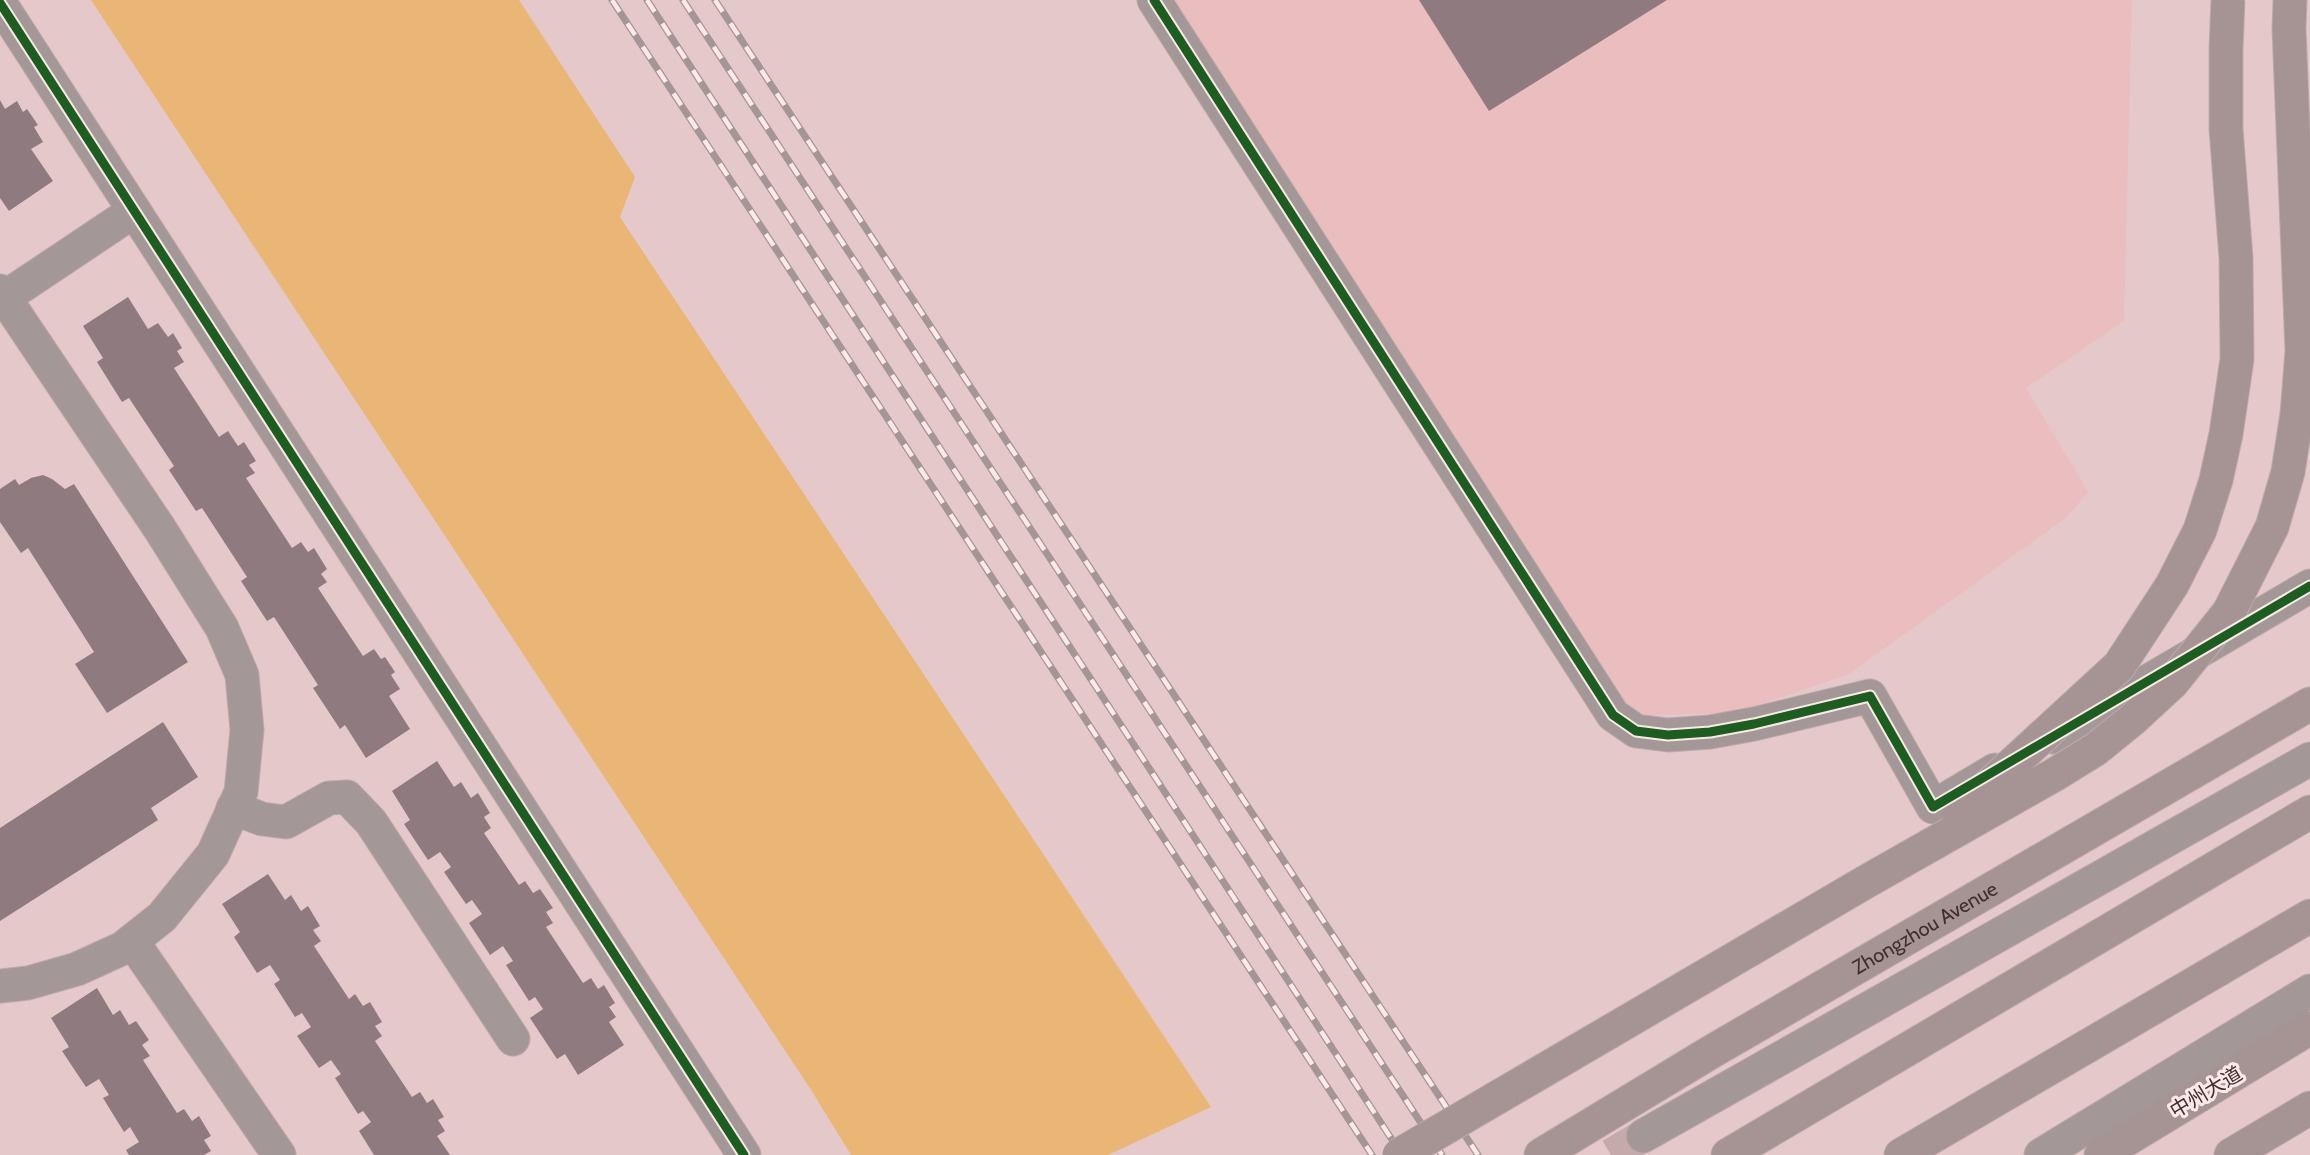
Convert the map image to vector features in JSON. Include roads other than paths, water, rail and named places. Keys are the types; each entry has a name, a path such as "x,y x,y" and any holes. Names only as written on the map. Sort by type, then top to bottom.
{"highway":[{"path":"1869,880 1965,808 2119,666 2172,585 2199,530 2216,480 2226,434 2237,359 2236,258 2226,129 2228,0"},
{"path":"1399,1155 2096,749 2172,683 2229,612 2272,527 2288,472 2297,414 2302,351 2289,29 2290,0"},
{"name":"Zhongzhou Avenue","path":"1541,1155 1711,1052 2310,704"},
{"path":"1728,1155 2310,812"},
{"path":"1901,1155 2310,916"},
{"name":"中州大道","path":"2101,1155 2310,1028"},
{"path":"2231,1155 2310,1108"}],"street":[{"path":"1154,0 1613,715 1636,731 1668,735 1710,732 1754,724 1870,696 1933,807 2310,586"},
{"path":"0,3 744,1155"},
{"path":"0,986 28,983 77,969 123,948 162,917 213,854 241,792 247,730 242,675 222,628 160,529 2,295 134,211"},
{"path":"1644,1136 2310,759"},
{"path":"233,808 262,819 286,822 329,798 346,797 371,822 513,1039"},
{"path":"132,941 279,1155"},
{"path":"2048,1153 2310,991"}],"tunnel":[{"path":"1611,1155 1643,1136"}],"railway":[{"path":"612,0 1372,1155"},
{"path":"647,0 1402,1155"},
{"path":"683,0 1442,1155"},
{"path":"715,0 1478,1155"}]}
